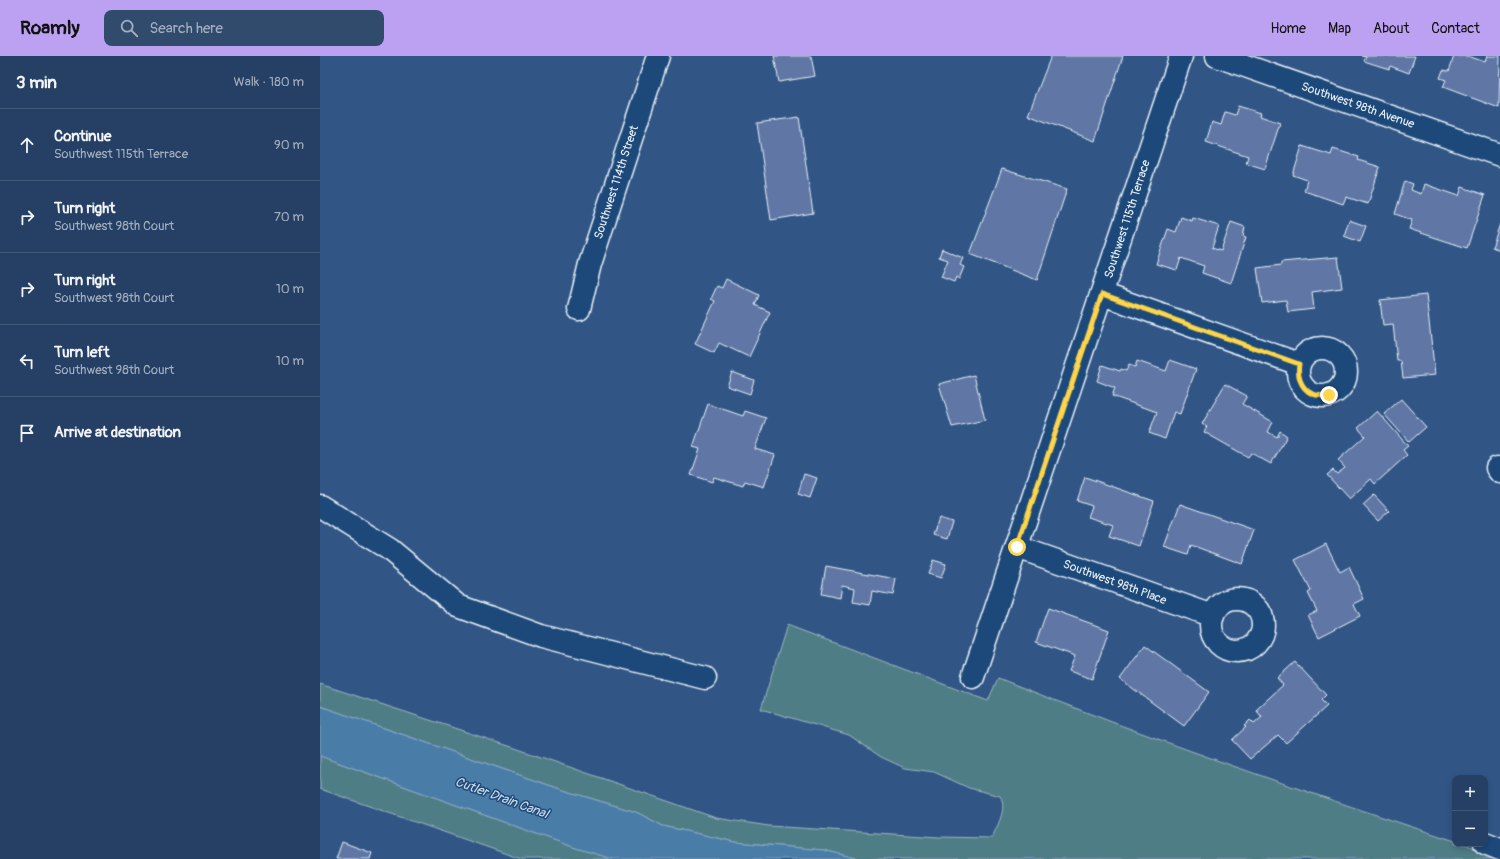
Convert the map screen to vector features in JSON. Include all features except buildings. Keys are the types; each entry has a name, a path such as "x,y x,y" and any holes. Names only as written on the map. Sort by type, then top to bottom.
{"street":[{"name":"Southwest 114th Street","path":"578,309 590,264 658,56"},
{"name":"Southwest 115th Terrace","path":"973,677 1181,56"},
{"name":"Southwest 98th Avenue","path":"1217,56 1500,155"},
{"path":"1102,294 1299,364"},
{"path":"320,506 389,549 458,606 541,636 705,678"},
{"name":"Southwest 98th Place","path":"1017,547 1213,616"},
{"path":"1488,844 1500,849"}],"green space":[{"path":"787,625 988,701 998,678 1168,743 1452,840 1452,847 1472,847 1500,857 1500,859 860,859 823,850 735,842 663,826 636,812 563,790 320,706 320,684 515,748 716,818 769,826 939,837 992,838 999,823 1003,806 1000,796 969,788 934,772 905,768 881,757 849,735 761,709"},
{"path":"320,756 576,848 613,859 521,859 320,789"}],"water":[{"name":"Cutler Drain Canal","path":"320,706 563,790 636,812 663,826 735,842 823,850 860,859 613,859 576,848 320,756"}],"route":[{"path":"1017,547 1102,294 1299,364 1299,379 1307,392 1322,397 1329,395"}]}
